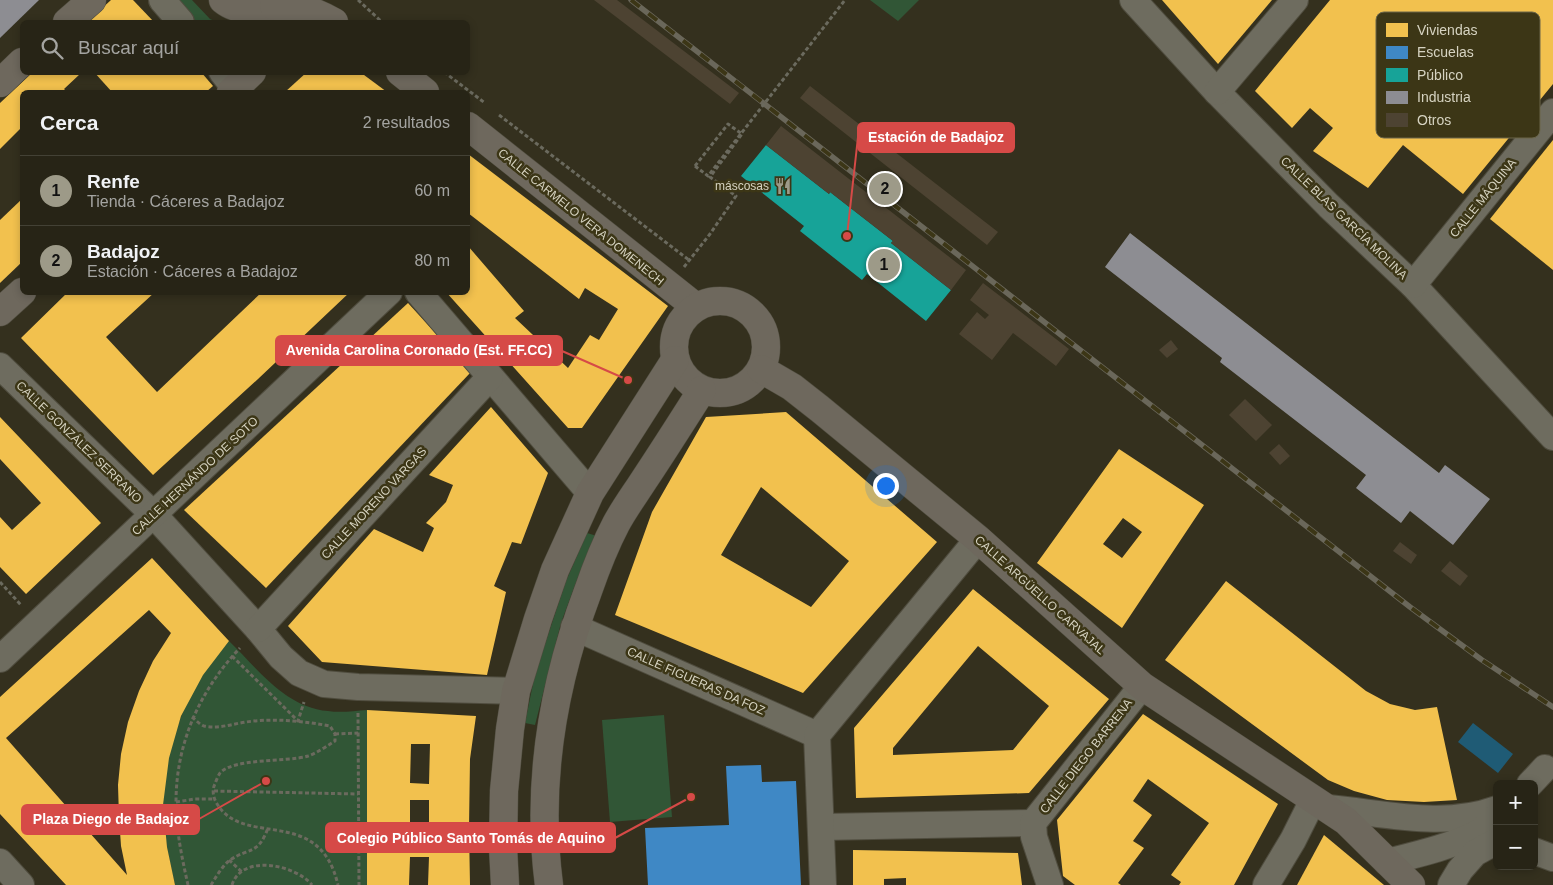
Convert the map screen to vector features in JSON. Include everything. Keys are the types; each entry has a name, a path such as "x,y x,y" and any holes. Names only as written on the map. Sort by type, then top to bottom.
{"main road":[{"path":"69,20 92,0"},
{"path":"223,0 246,9 266,8 281,3 327,17"},
{"path":"0,83 20,64"},
{"path":"404,75 422,90"},
{"name":"CALLE CARMELO VERA DOMENECH","path":"470,128 696,307"},
{"path":"0,312 20,294"},
{"path":"725,301 740,305 752,314 761,326 766,340 766,355 761,369 753,380 742,388 729,393 715,394 702,390 690,383 680,372 675,360 673,344 676,330 684,317 696,307 711,302 725,301"},
{"path":"505,885 504,791 516,691 555,570 590,493 675,360"},
{"name":"CALLE ARGÜELLO CARVAJAL","path":"761,369 792,387 820,409 978,540 1142,686 1346,821 1411,885"},
{"path":"549,885 545,785 558,687 574,627 616,524 702,390"}],"street":[{"path":"162,0 178,20"},
{"name":"CALLE BLAS GARCÍA MOLINA","path":"1133,0 1217,92 1329,206 1413,285 1553,437"},
{"path":"1217,92 1295,0"},
{"name":"CALLE MÁQUINA","path":"1540,128 1553,112"},
{"name":"CALLE MÁQUINA","path":"1413,285 1532,138"},
{"name":"CALLE HERNÁNDO DE SOTO","path":"0,659 386,295"},
{"path":"421,295 590,493"},
{"name":"CALLE GONZÁLEZ SERRANO","path":"0,366 154,515 258,629 281,658 300,673 324,684 358,687 516,691"},
{"name":"CALLE MORENO VARGAS","path":"258,629 490,377"},
{"path":"824,885 817,735 978,540"},
{"name":"CALLE FIGUERAS DA FOZ","path":"574,627 817,735"},
{"name":"CALLE DIEGO BARRENA","path":"1050,885 1034,837 1033,823 1142,686"},
{"path":"1266,885 1293,840 1320,804"},
{"name":"CALLE ARGÜELLO CARVAJAL","path":"1320,804 1435,820 1475,816 1493,810"},
{"name":"CALLE ARGÜELLO CARVAJAL","path":"1388,862 1399,842 1423,828 1449,818"},
{"path":"1388,862 1451,844 1479,832 1493,820"},
{"path":"822,827 1033,823"},
{"path":"1451,885 1460,870 1475,853 1493,843"},
{"path":"1538,852 1553,858"},
{"path":"0,862 21,885"}],"path":[{"path":"358,0 380,20"},
{"path":"669,287 736,196 710,177 742,134 735,129 728,124 695,166 708,176 738,138 744,130 845,0"},
{"path":"448,75 467,90"},
{"path":"470,92 490,108"},
{"path":"498,114 690,260"},
{"path":"0,582 38,624"},
{"path":"188,885 180,847 176,802 180,758 192,717 212,683 232,656 258,629"},
{"path":"232,656 298,721"},
{"path":"358,687 359,885"},
{"path":"192,717 202,726 225,727 246,722 298,721 330,726 335,734 335,742 309,756 237,764 220,773 213,787 214,799 222,812 237,821 285,830 309,840 324,852 335,873 338,885"},
{"path":"335,734 358,733"},
{"path":"214,791 358,794"},
{"path":"176,802 214,799"},
{"path":"211,885 229,860 250,851 263,842 268,828"},
{"path":"229,860 242,872"},
{"path":"232,885 242,872 257,866 277,866 296,872 312,885"}],"green space":[{"path":"177,0 192,0 212,20 194,20"},
{"path":"870,0 919,0 898,21"},
{"path":"587,533 597,536 578,577 561,623 535,725 525,723 535,674 566,581"},
{"path":"229,641 273,685 298,702 313,708 333,712 367,710 367,885 175,885 163,815 164,789 169,754 180,720 194,688"},
{"path":"664,715 672,817 610,822 602,720"}],"water":[{"path":"1473,723 1513,754 1498,773 1458,742"}],"building: Viviendas":[{"path":"111,0 133,0 152,20 89,20"},
{"path":"1162,0 1272,0 1218,64"},
{"path":"1330,0 1553,0 1553,84 1540,100 1540,12 1376,12 1376,138 1509,138 1463,194 1403,145 1368,188 1313,151 1333,128 1310,108 1292,128 1255,91"},
{"path":"30,75 79,75 65,90 20,90 20,129 0,149 0,103"},
{"path":"97,75 204,75 213,86 208,90 110,90"},
{"path":"304,75 364,75 384,90 287,90"},
{"path":"1553,140 1553,270 1490,219"},
{"path":"470,156 668,306 582,428 568,428 449,295 470,295 470,248 524,311 515,318 568,368 590,335 599,340 618,309 585,288 579,299 470,215"},
{"path":"20,201 20,264 0,283 0,220"},
{"path":"65,295 152,295 106,337 157,392 259,295 347,295 153,475 21,338"},
{"path":"408,303 471,372 266,588 184,510"},
{"path":"491,407 548,473 521,544 512,542 494,586 506,592 487,675 322,662 288,626 374,529 423,552 434,528 426,523 446,502 453,485 429,475"},
{"path":"786,412 937,542 803,693 615,615 652,512 706,417","holes":["761,487 849,561 811,607 721,555"]},
{"path":"0,417 101,523 26,594 0,567 0,517 12,530 41,503 0,459"},
{"path":"1119,449 1204,505 1122,628 1037,563","holes":["1123,518 1142,532 1122,558 1103,544"]},
{"path":"152,558 229,641 203,675 181,716 169,758 163,805 167,847 175,885 66,885 0,814 0,697","holes":["149,610 171,633 153,661 139,691 128,722 121,754 118,785 119,817 121,846 127,875 6,738"]},
{"path":"1226,581 1366,691 1390,704 1415,710 1437,707 1457,800 1424,802 1387,800 1354,791 1328,780 1165,660"},
{"path":"973,589 1109,699 1029,793 856,798 854,728","holes":["978,646 1049,706 1013,750 893,755 893,748"]},
{"path":"367,710 476,716 470,759 470,885 428,885 429,857 410,857 409,885 367,885","holes":["411,744 430,744 429,784 410,783","410,800 429,800 429,839 410,839"]},
{"path":"1143,714 1278,804 1234,885 1179,885 1181,882 1171,875 1209,823 1148,779 1133,801 1152,815 1133,841 1144,848 1118,883 1121,885 1075,885 1063,876 1057,820"},
{"path":"1324,835 1384,885 1297,885"},
{"path":"853,850 1018,853 1022,885 906,885 906,878 884,879 884,885 853,885"}],"building: Escuelas":[{"path":"761,765 762,782 796,781 801,885 648,885 645,828 729,825 726,766"}],"building: Público":[{"path":"766,145 893,241 891,243 951,290 926,321 867,274 862,280 800,231 804,226 741,176"}],"building: Industria":[{"path":"0,0 39,0 0,38"},
{"path":"1130,233 1439,473 1445,465 1490,499 1453,545 1410,511 1401,523 1356,488 1366,475 1220,362 1222,358 1105,267"}],"building: Otros":[{"path":"594,0 617,0 739,93 730,104"},
{"path":"810,86 998,232 987,245 800,98"},
{"path":"781,126 966,270 951,290 891,243 893,241 766,145"},
{"path":"983,283 1069,349 1056,366 1013,333 992,360 959,334 977,312 985,319 989,315 970,300"},
{"path":"1171,340 1178,349 1167,358 1159,350"},
{"path":"1245,399 1272,425 1256,441 1229,415"},
{"path":"1279,444 1290,456 1280,465 1269,453"},
{"path":"1400,542 1417,555 1411,564 1393,551"},
{"path":"1450,561 1468,576 1460,586 1441,571"}],"railway":[{"path":"631,0 1410,607 1482,660 1553,707"}],"place":[{"name":"máscosas","path":"783,186"},
{"name":"Badajoz","path":"885,189"},
{"name":"Estación de Badajoz","path":"847,236"},
{"name":"Renfe","path":"884,265"},
{"name":"Avenida Carolina Coronado (Est. FF.CC)","path":"628,380"},
{"name":"Plaza Diego de Badajoz","path":"266,781"},
{"name":"Colegio Público Santo Tomás de Aquino","path":"691,797"}]}
